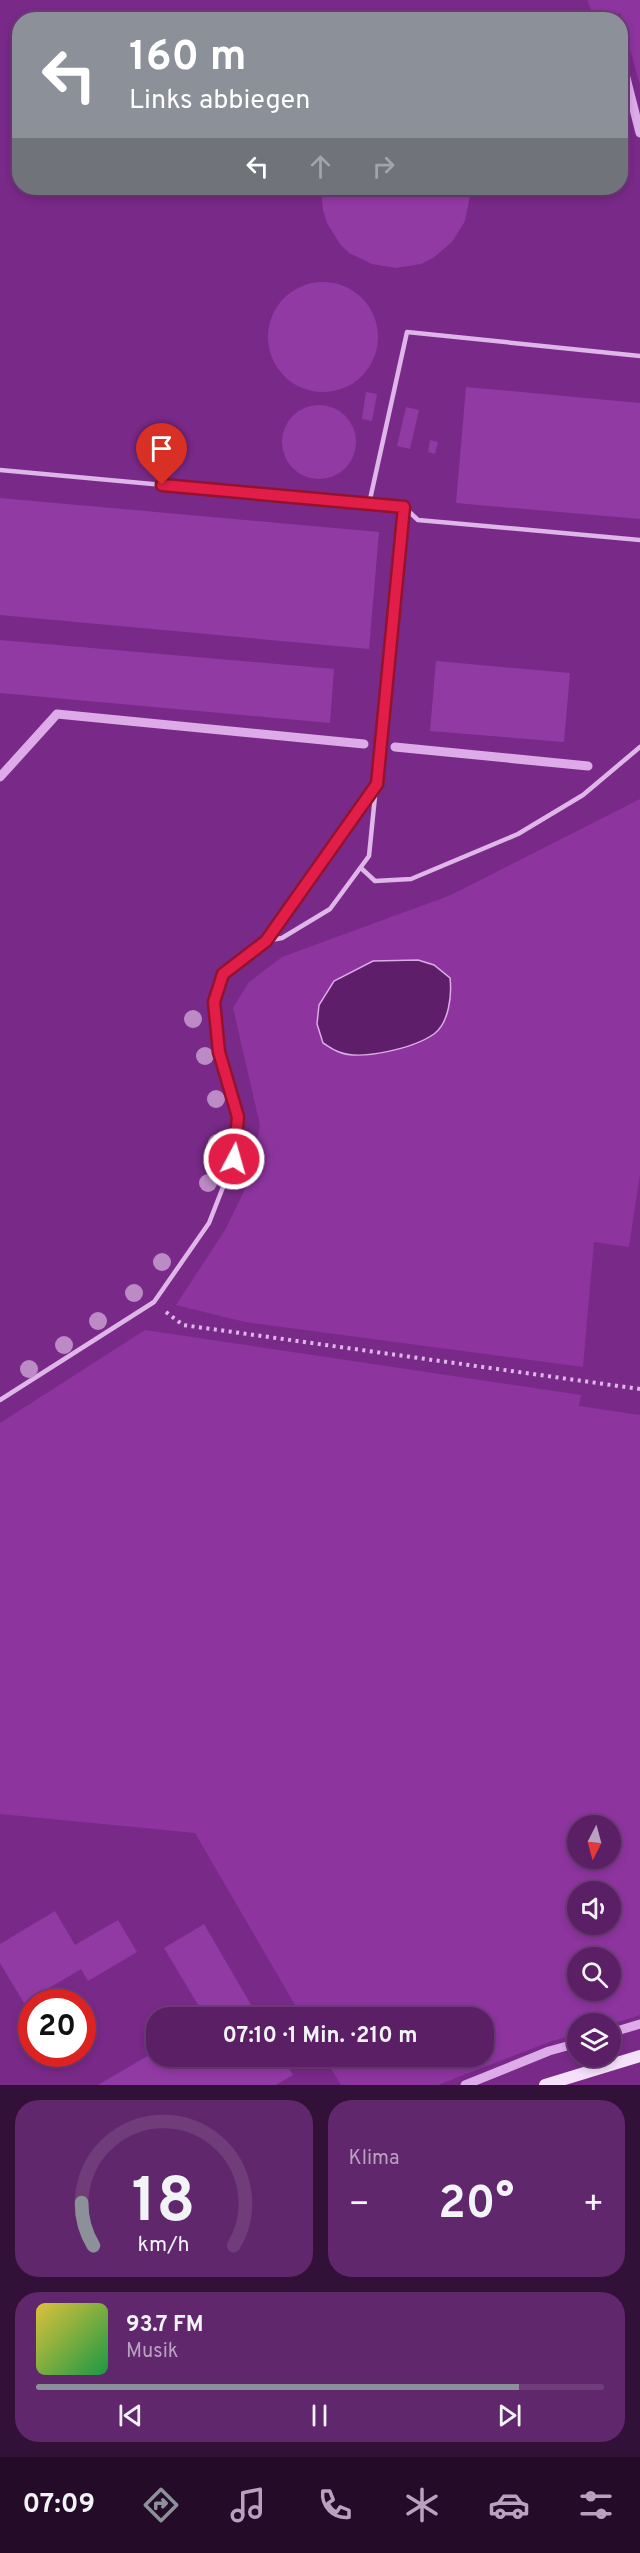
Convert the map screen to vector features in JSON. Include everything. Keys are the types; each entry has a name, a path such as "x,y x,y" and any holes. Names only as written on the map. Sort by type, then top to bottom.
{"main road":[{"path":"545,2085 640,2056"}],"lane":[{"path":"369,504 407,332 640,356"},
{"path":"0,470 404,507 418,520 640,540"},
{"path":"266,941 282,938 330,909 369,856 404,507"},
{"path":"361,868 375,881 411,879 518,834 583,795 640,747"},
{"path":"0,1400 153,1302 209,1223 234,1159 238,1117 219,1052 214,1002 223,974 266,941 377,784"}],"path":[{"path":"153,1302 183,1325 640,1389"}],"shaded area":[{"path":"587,0 640,0 640,85 628,42 628,12 592,12"},
{"path":"640,799 640,1174 629,1247 594,1242 583,1367 245,1322 176,1305 225,1230 252,1175 260,1125 233,1008 249,982 282,957 451,895"},
{"path":"418,960 434,965 450,978 450,1000 446,1016 434,1034 414,1044 373,1054 349,1054 337,1051 323,1043 317,1024 319,1005 334,981 373,961"},
{"path":"145,1330 581,1395 579,1406 640,1415 640,2015 621,2021 621,2013 567,2013 567,2037 494,2063 494,2007 296,2007 195,1833 0,1814 0,1423"},
{"path":"330,2067 484,2067 438,2085 341,2085"}],"building":[{"path":"322,195 470,196 465,221 452,242 433,258 421,264 396,268 372,264 349,253 340,244 327,223"},
{"path":"323,282 344,286 362,298 374,316 378,337 374,358 362,376 344,388 323,392 302,388 284,376 272,358 268,337 272,316 284,298 302,286"},
{"path":"466,387 640,403 640,519 456,503"},
{"path":"366,392 377,394 372,421 362,419"},
{"path":"319,405 340,411 350,421 356,442 350,463 340,473 319,479 298,473 288,463 282,442 288,421 298,411"},
{"path":"406,407 419,410 410,449 397,446"},
{"path":"430,440 438,442 435,454 428,452"},
{"path":"0,498 379,532 369,649 0,615"},
{"path":"0,640 334,669 330,723 0,693"},
{"path":"436,661 570,673 564,742 430,731"},
{"path":"55,1911 75,1945 118,1920 137,1952 88,1981 81,1969 47,1989 18,1989 18,1993 0,1963 0,1944"},
{"path":"204,1924 253,2007 199,2007 164,1948"},
{"path":"146,2057 146,2067 288,2067 293,2075 276,2085 98,2085"}],"waterway":[{"path":"628,86 640,133"},
{"path":"0,777 57,714 364,744"},
{"path":"395,747 588,766"},
{"path":"621,2030 640,2024"},
{"path":"465,2085 567,2046"}],"route":[{"path":"162,485 404,507 377,784 266,941 223,974 214,1002 219,1052 238,1117 234,1159"}]}
